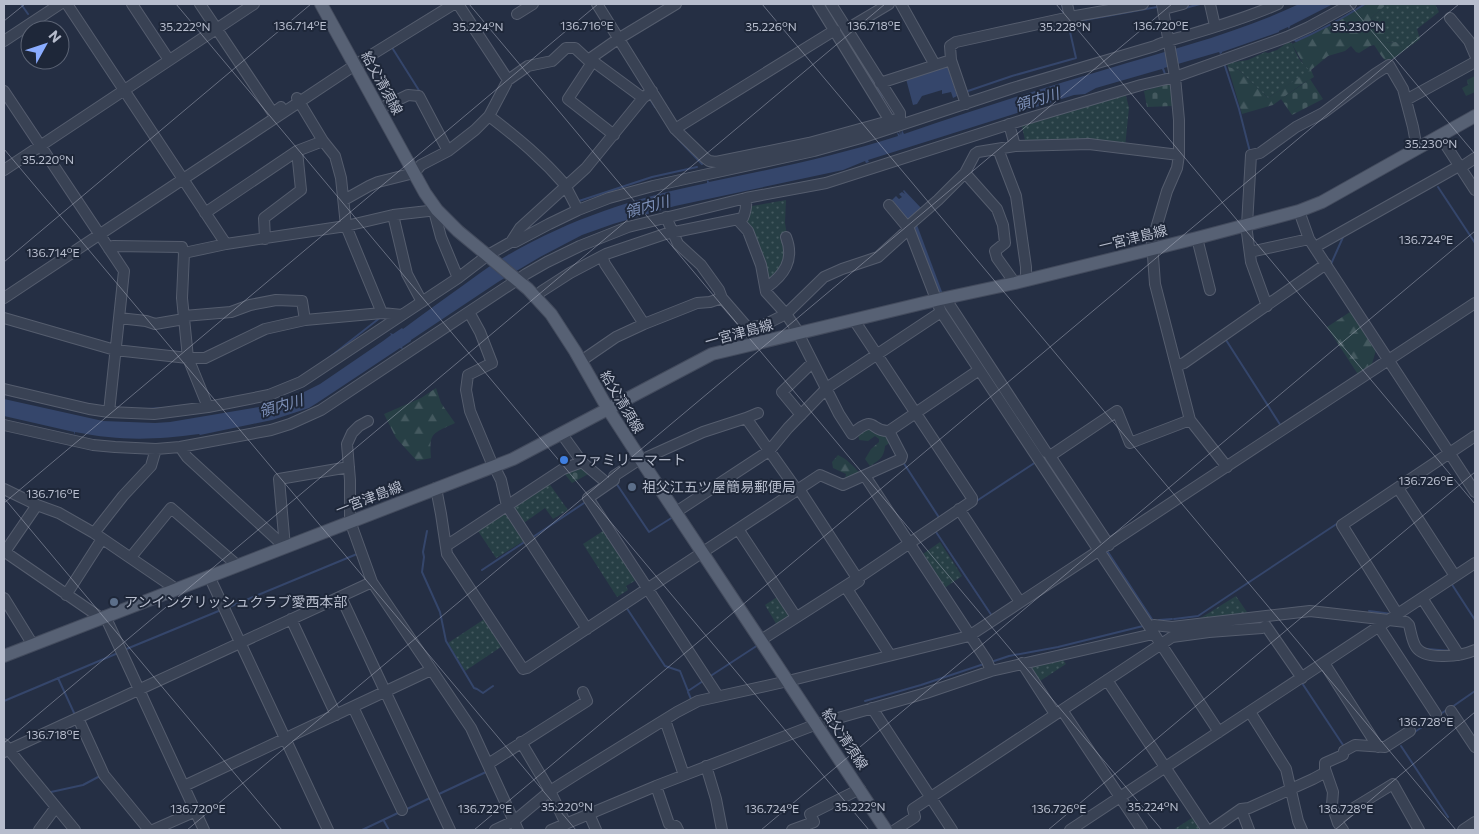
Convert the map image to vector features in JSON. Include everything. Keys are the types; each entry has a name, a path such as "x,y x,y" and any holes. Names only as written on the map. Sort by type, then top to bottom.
{"main road":[{"name":"給父清須線","path":"321,4 436,211 536,296 562,331 640,460 886,830"},
{"name":"一宮津島線","path":"4,656 513,459 712,354 941,301 1299,211 1322,202 1475,116"}],"street":[{"path":"4,34 50,4"},
{"path":"4,41 60,4"},
{"path":"67,4 121,91 226,244"},
{"path":"132,4 169,60"},
{"path":"200,4 273,113"},
{"path":"4,170 254,4"},
{"path":"4,298 442,4"},
{"path":"353,63 454,4"},
{"path":"458,4 508,80"},
{"path":"517,14 534,4"},
{"path":"596,4 618,39 648,95 677,131 705,158 716,162 809,143 900,118 900,113 831,4"},
{"path":"614,135 568,100 592,60 660,8 676,4"},
{"path":"818,4 890,121"},
{"path":"846,27 877,4"},
{"path":"846,27 889,4"},
{"path":"901,4 935,65"},
{"path":"1067,4 1070,17"},
{"path":"966,104 951,60 950,46 956,42 1070,17 1143,4"},
{"path":"1183,4 1163,6 1175,76 1179,120 1179,155 1177,168 1167,191 1152,242 1152,249 1156,284 1190,417 1227,467"},
{"path":"1210,4 1215,26"},
{"path":"511,242 515,242 578,210 610,198 653,186 814,151 1013,88 1155,46 1278,4"},
{"path":"4,425 93,445 156,449 180,447 271,430 321,410 517,279 547,262 628,226 850,176 1009,124 1175,76 1286,37 1351,4"},
{"path":"1450,18 1469,41 1475,55"},
{"path":"677,131 836,33"},
{"path":"344,200 374,184 414,172 421,165 448,151 490,116 508,80 528,66 552,61 566,48 576,48 588,60 592,60 648,95"},
{"path":"880,83 951,60"},
{"path":"1406,100 1475,62"},
{"path":"1267,306 1251,262 1247,225 1251,155 1260,153 1296,127 1323,113 1375,74 1389,66 1403,89 1417,149"},
{"path":"4,91 124,271 109,412"},
{"path":"379,109 408,95 419,96 448,151"},
{"path":"4,389 89,409 154,414 208,408 269,395 301,382 511,242 520,228 586,168 648,95"},
{"path":"180,179 273,113 298,99"},
{"path":"298,99 323,141 335,156 341,178 346,226 382,313"},
{"path":"490,116 549,166 566,187 578,210"},
{"path":"1009,124 1015,146"},
{"path":"1440,136 1475,190"},
{"path":"205,213 297,151 323,141"},
{"path":"748,328 764,325 786,314 824,277 878,257 965,172 978,152 1015,146 1089,144 1179,155"},
{"path":"965,172 997,209 1003,225 1005,243 995,251 997,258 1021,281 1026,267 1016,196 998,149"},
{"path":"265,239 264,218 301,190 297,151"},
{"path":"1250,252 1312,243 1475,158"},
{"path":"536,296 570,272 622,248 672,233 743,218 746,212 746,198"},
{"path":"889,205 910,226 941,301 979,370 1050,456 1155,637 1219,732"},
{"path":"184,253 226,244 346,226 394,215 436,211 440,237 458,278"},
{"path":"1299,211 1312,243 1475,492"},
{"path":"394,215 407,274 422,302"},
{"path":"666,217 678,244 707,272 722,298 748,328 756,343"},
{"path":"737,219 748,231 761,265 766,292 786,314 798,333 839,414 852,434 867,424 872,424 882,432 889,431 979,370"},
{"path":"766,288 777,281 789,263 789,244 786,237"},
{"path":"1197,238 1210,290"},
{"path":"109,249 113,246 182,247 184,253 182,298 188,358 208,408"},
{"path":"602,256 605,264 644,324"},
{"path":"1176,366 1184,363 1326,264"},
{"path":"581,361 616,337 644,324 697,303 710,302 722,298"},
{"path":"119,318 155,324 184,317 231,312 250,305 284,300 302,301 305,320"},
{"path":"676,512 769,451 826,388 877,354 941,301"},
{"path":"941,301 948,304 1046,453 1104,548"},
{"path":"495,830 516,826 550,791 677,712 698,701 788,681 969,636 1475,303"},
{"path":"469,312 480,332 492,363 468,374 466,395 470,411 493,466 501,480 507,506 587,628"},
{"path":"4,318 115,350 188,358 205,358 265,329 305,320 382,313 402,315"},
{"path":"760,640 858,578 972,501 972,498 854,320"},
{"path":"801,415 782,392 812,363"},
{"path":"1046,453 1103,417 1119,404 1132,436 1190,417"},
{"path":"718,696 588,498 614,480 614,476 640,460 703,432 746,418 758,412"},
{"path":"746,418 860,581 847,589 890,655"},
{"path":"368,421 359,426 349,438 347,444 350,480 350,521 372,582 471,728 516,826"},
{"path":"436,488 447,554 523,668 527,668 820,475 844,485 901,460 902,456 889,431"},
{"path":"561,433 582,462 608,484"},
{"path":"1394,617 1342,525 1475,436"},
{"path":"180,447 187,457 285,547"},
{"path":"66,595 98,536 123,496 151,466 156,449"},
{"path":"446,546 563,469 582,462"},
{"path":"285,547 279,478 349,467"},
{"path":"865,476 987,661 991,671"},
{"path":"1398,488 1455,576"},
{"path":"4,489 59,513 131,557 176,589"},
{"path":"37,505 4,553 66,595 103,617 204,830"},
{"path":"131,557 171,508 237,565"},
{"path":"959,509 1020,602"},
{"path":"738,529 796,617"},
{"path":"1070,830 1324,664 1475,562"},
{"path":"209,576 328,830"},
{"path":"75,830 5,748 78,718 372,582"},
{"path":"341,597 450,830"},
{"path":"4,598 33,645"},
{"path":"1422,598 1459,655"},
{"path":"1155,637 1154,625 1172,627 1310,611 1394,617 1409,625 1414,644 1420,652 1427,655 1459,655 1475,650"},
{"path":"291,620 336,715"},
{"path":"550,830 706,766 817,724 1022,663 1155,637 1172,638 1266,626 1302,678"},
{"path":"1379,627 1436,714"},
{"path":"895,830 915,817 912,809 928,794 1107,680 1155,637"},
{"path":"1056,711 1155,637"},
{"path":"1022,663 1117,799 1142,830"},
{"path":"1324,664 1378,747"},
{"path":"184,786 431,670"},
{"path":"1107,680 1207,830"},
{"path":"488,764 586,701 582,692"},
{"path":"353,706 402,810"},
{"path":"872,708 952,830"},
{"path":"1452,711 1475,747"},
{"path":"1250,712 1286,769 1292,788 1298,821 1302,830"},
{"path":"78,718 104,775 149,830"},
{"path":"666,720 684,775"},
{"path":"1338,827 1332,805 1333,792 1325,763 1343,755 1344,750 1355,745 1385,747 1410,731"},
{"path":"522,742 550,791 566,824"},
{"path":"706,766 716,799 722,830"},
{"path":"1212,830 1241,809 1249,808 1326,772"},
{"path":"1338,827 1352,809 1393,784 1419,830"},
{"path":"656,786 669,824 676,826 678,830"},
{"path":"792,830 814,822 810,814 860,789"},
{"path":"1117,799 1134,830"},
{"path":"40,830 56,807"},
{"path":"1241,809 1249,830"},
{"path":"153,830 196,811"},
{"path":"589,814 596,830"},
{"path":"1463,830 1475,822"}],"green space":[{"path":"1367,4 1387,4 1371,18 1373,24 1383,26 1385,32 1382,35 1385,43 1396,42 1402,47 1402,52 1392,59 1386,60 1374,45 1359,53 1351,46 1345,51 1328,56 1311,70 1314,77 1273,105 1242,114 1228,67 1239,70 1268,98 1310,70 1304,65 1292,44 1330,26"},
{"path":"1387,4 1435,4 1439,12 1417,29 1420,39 1402,52 1402,47 1396,42 1385,43 1378,26 1373,24 1371,18"},
{"path":"1288,42 1292,43 1299,58 1311,70 1268,98 1239,70 1228,67 1227,63 1248,60 1265,52 1277,50"},
{"path":"1475,76 1475,92 1466,96 1462,88 1468,85 1467,80"},
{"path":"1310,79 1323,99 1292,115 1281,99"},
{"path":"1171,83 1173,106 1147,107 1144,91"},
{"path":"1125,92 1129,108 1125,147 1026,145 1021,122"},
{"path":"786,200 787,260 776,279 766,280 743,220 752,206"},
{"path":"1353,310 1377,347 1371,367 1359,376 1327,327"},
{"path":"436,388 441,403 455,423 441,429 434,435 431,443 431,458 417,461 396,438 384,414 421,398"},
{"path":"866,426 887,434 891,442 885,446 881,458 870,466 865,459 871,449 879,442 879,439 875,436 868,441 859,440 858,432"},
{"path":"838,455 860,473 845,479 846,474 833,468 832,462"},
{"path":"582,463 592,472 572,483 563,472"},
{"path":"548,482 568,510 553,519 545,508 521,525 510,509"},
{"path":"505,509 527,539 496,558 476,528"},
{"path":"606,529 638,579 626,586 628,590 617,597 583,544"},
{"path":"940,542 962,576 943,589 920,556"},
{"path":"780,595 793,615 778,627 765,605"},
{"path":"1236,596 1249,615 1199,621 1199,619"},
{"path":"486,618 504,645 465,671 448,643"},
{"path":"1061,657 1066,664 1037,683 1025,664"},
{"path":"1195,816 1205,830 1173,830"}],"water":[{"name":"領内川","path":"1299,4 1333,4 1290,26 1289,29 1288,27 1220,54 1219,52 1164,68 1166,74 1164,74 1162,69 1096,88 1085,94 1074,95 868,160 869,162 866,163 865,161 843,170 675,206 582,235 498,282 411,340 402,347 403,349 400,348 309,408 272,420 200,435 137,439 75,432 75,435 74,432 4,416 4,399 103,421 170,422 259,407 298,395 320,384 383,341 391,335 390,333 393,334 403,329 496,262 521,247 572,223 651,196 707,183 708,180 709,182 781,167 875,143 898,136 897,132 900,135 899,131 901,135 902,130 904,134 1031,92 1229,32"},
{"path":"948,66 957,96 953,98 951,92 942,94 942,90 922,96 917,104 913,105 906,79"},
{"path":"904,190 922,209 915,217 917,225 947,305 1153,619 1150,620 944,308 893,204 895,203 892,200 896,196 899,199 902,197 899,194 902,192 905,194"}],"waterway":[{"path":"21,4 28,14"},
{"path":"825,4 882,98"},
{"path":"1062,4 1064,14"},
{"path":"1185,8 1200,4"},
{"path":"1293,40 1296,41 1323,29 1365,4"},
{"path":"965,92 1012,76 1076,58 1068,23 1157,7"},
{"path":"391,46 420,92"},
{"path":"1224,63 1250,152"},
{"path":"650,99 655,107"},
{"path":"678,139 702,164"},
{"path":"578,200 652,177 697,167"},
{"path":"1438,187 1475,243"},
{"path":"1331,264 1344,235"},
{"path":"326,360 381,317"},
{"path":"1226,340 1281,426"},
{"path":"148,409 163,408"},
{"path":"903,462 940,519"},
{"path":"975,502 1036,462"},
{"path":"616,483 649,532 673,517"},
{"path":"533,537 587,501"},
{"path":"1174,619 1198,616 1338,523"},
{"path":"427,531 422,572 440,612 446,641 474,688 483,693 493,686"},
{"path":"936,532 992,616"},
{"path":"482,570 526,541"},
{"path":"229,607 357,554"},
{"path":"1451,583 1475,620"},
{"path":"625,608 665,666 680,671 688,691 703,681"},
{"path":"124,650 221,610"},
{"path":"1369,611 1392,614"},
{"path":"1159,620 1172,619"},
{"path":"991,662 1009,656 1058,647 1143,626"},
{"path":"709,677 758,645"},
{"path":"1428,649 1450,651"},
{"path":"4,701 118,653"},
{"path":"865,701 984,664"},
{"path":"58,678 75,715"},
{"path":"1302,683 1345,748"},
{"path":"1452,707 1475,691"},
{"path":"688,692 691,699"},
{"path":"1442,713 1448,709"},
{"path":"1413,733 1436,718"},
{"path":"1401,746 1448,817"},
{"path":"439,794 486,772"},
{"path":"51,792 83,785 100,776"},
{"path":"405,810 432,797"},
{"path":"362,830 400,812"},
{"path":"384,821 389,830"}],"place":[{"name":"ファミリーマート","path":"564,460"},
{"name":"祖父江五ツ屋簡易郵便局","path":"632,487"},
{"name":"アンイングリッシュクラブ愛西本部","path":"114,602"}]}
